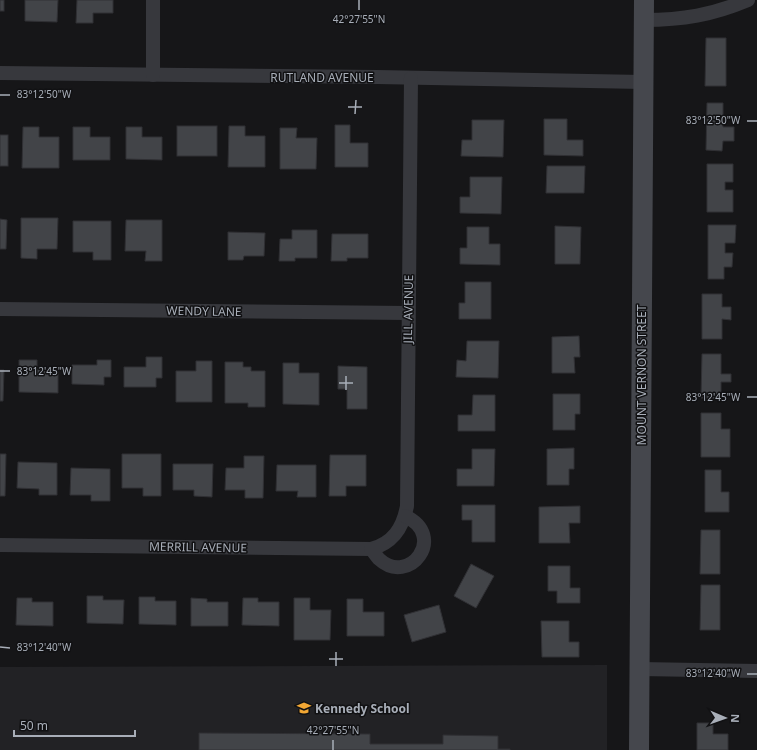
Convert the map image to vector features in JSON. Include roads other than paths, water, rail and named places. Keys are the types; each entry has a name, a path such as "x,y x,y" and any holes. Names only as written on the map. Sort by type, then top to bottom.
{"street":[{"path":"153,0 153,75"},
{"name":"MOUNT VERNON STREET","path":"639,750 644,0"},
{"path":"644,20 668,20 693,17 726,9 748,0"},
{"name":"RUTLAND AVENUE","path":"0,73 643,82"},
{"name":"JILL AVENUE","path":"394,537 403,524 407,506 411,78"},
{"name":"WENDY LANE","path":"0,309 408,313"},
{"path":"371,549 380,559 390,565 400,567 408,565 416,560 422,552 424,544 422,535 418,524 405,516"},
{"name":"MERRILL AVENUE","path":"0,545 371,549 379,547 394,537"},
{"path":"640,669 757,671"}],"place":[{"name":"Kennedy School","path":"304,708"}]}
